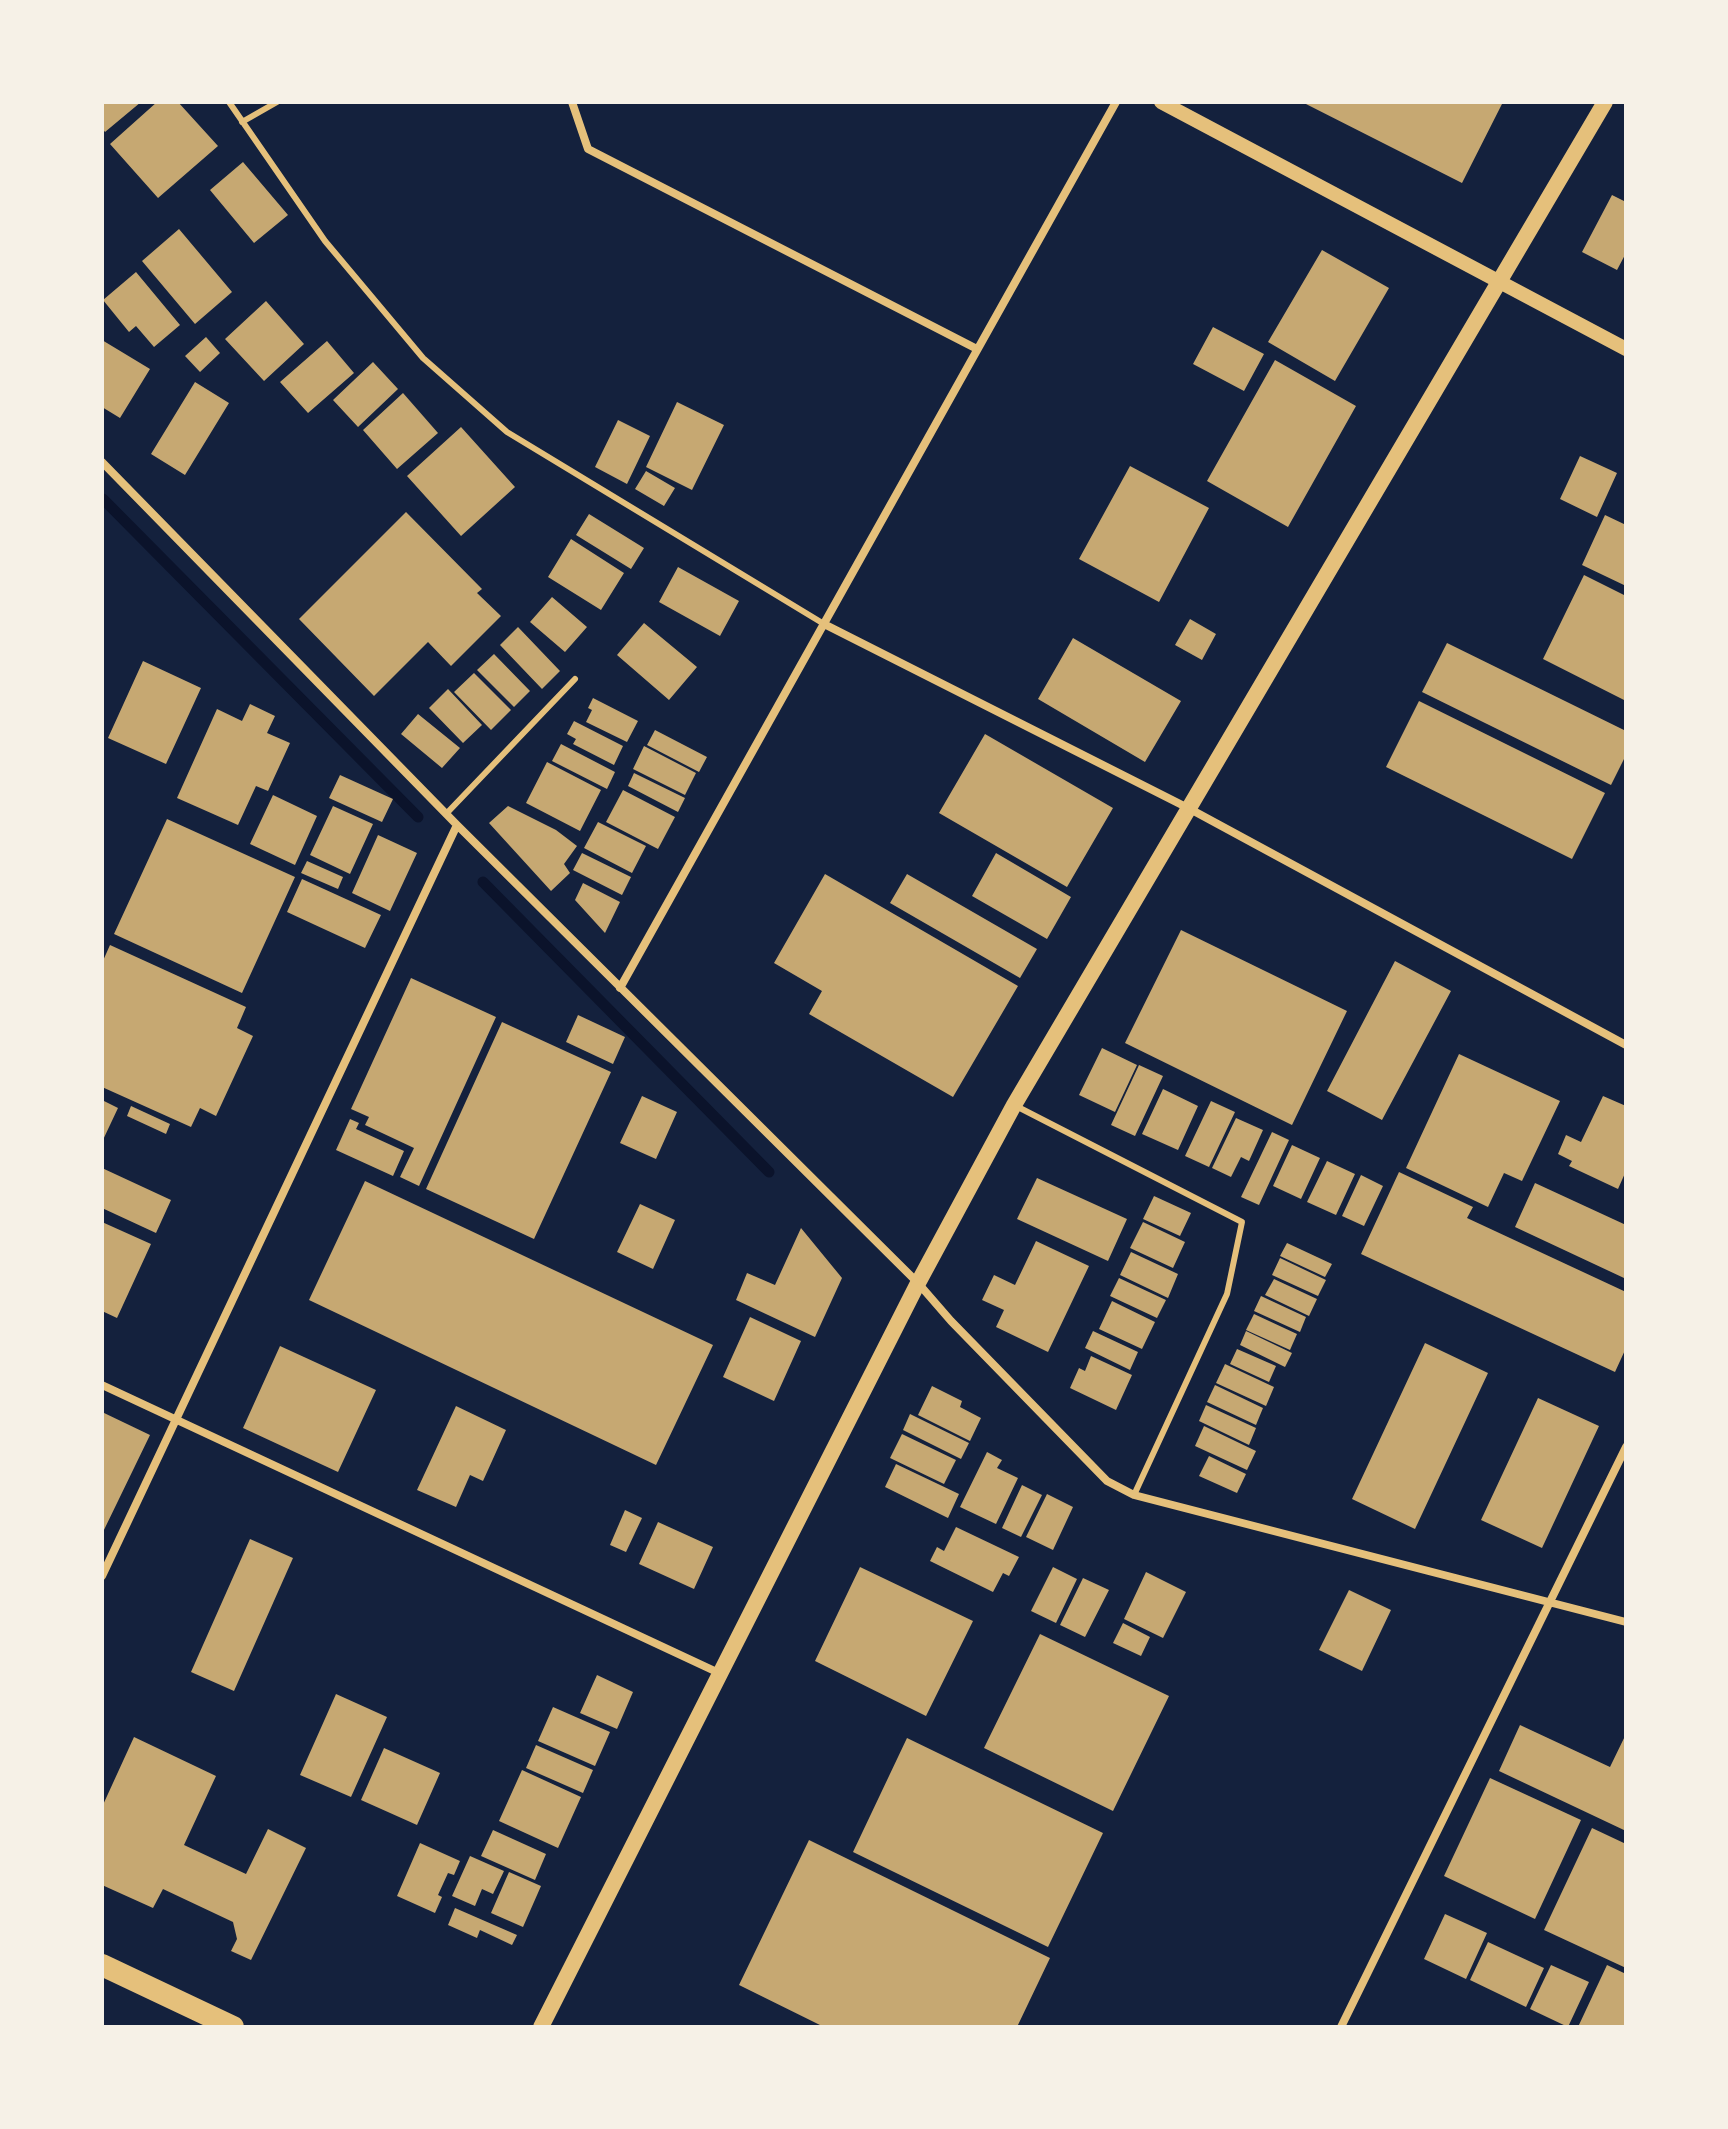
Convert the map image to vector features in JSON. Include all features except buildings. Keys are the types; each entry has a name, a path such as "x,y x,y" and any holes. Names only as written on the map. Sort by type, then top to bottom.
{"highway":[{"path":"102,1965 233,2027"}],"main road":[{"path":"541,2027 918,1283 1014,1105 1605,102"}],"street":[{"path":"572,102 588,149 977,349"},
{"path":"620,988 1116,102"},
{"path":"1161,102 1626,349"},
{"path":"102,462 446,814 918,1283 1107,1481 1134,1495 1626,1622"},
{"path":"824,624 1190,809 1626,1045"},
{"path":"102,1576 457,825"},
{"path":"102,1385 719,1673"},
{"path":"1341,2027 1626,1447"}],"lane":[{"path":"229,102 325,241 423,358 507,432 824,624"},
{"path":"242,122 277,102"},
{"path":"446,814 575,679"},
{"path":"1014,1105 1242,1222 1227,1294 1134,1495"}],"waterway":[{"path":"103,499 418,817"},
{"path":"483,882 769,1172"}]}
